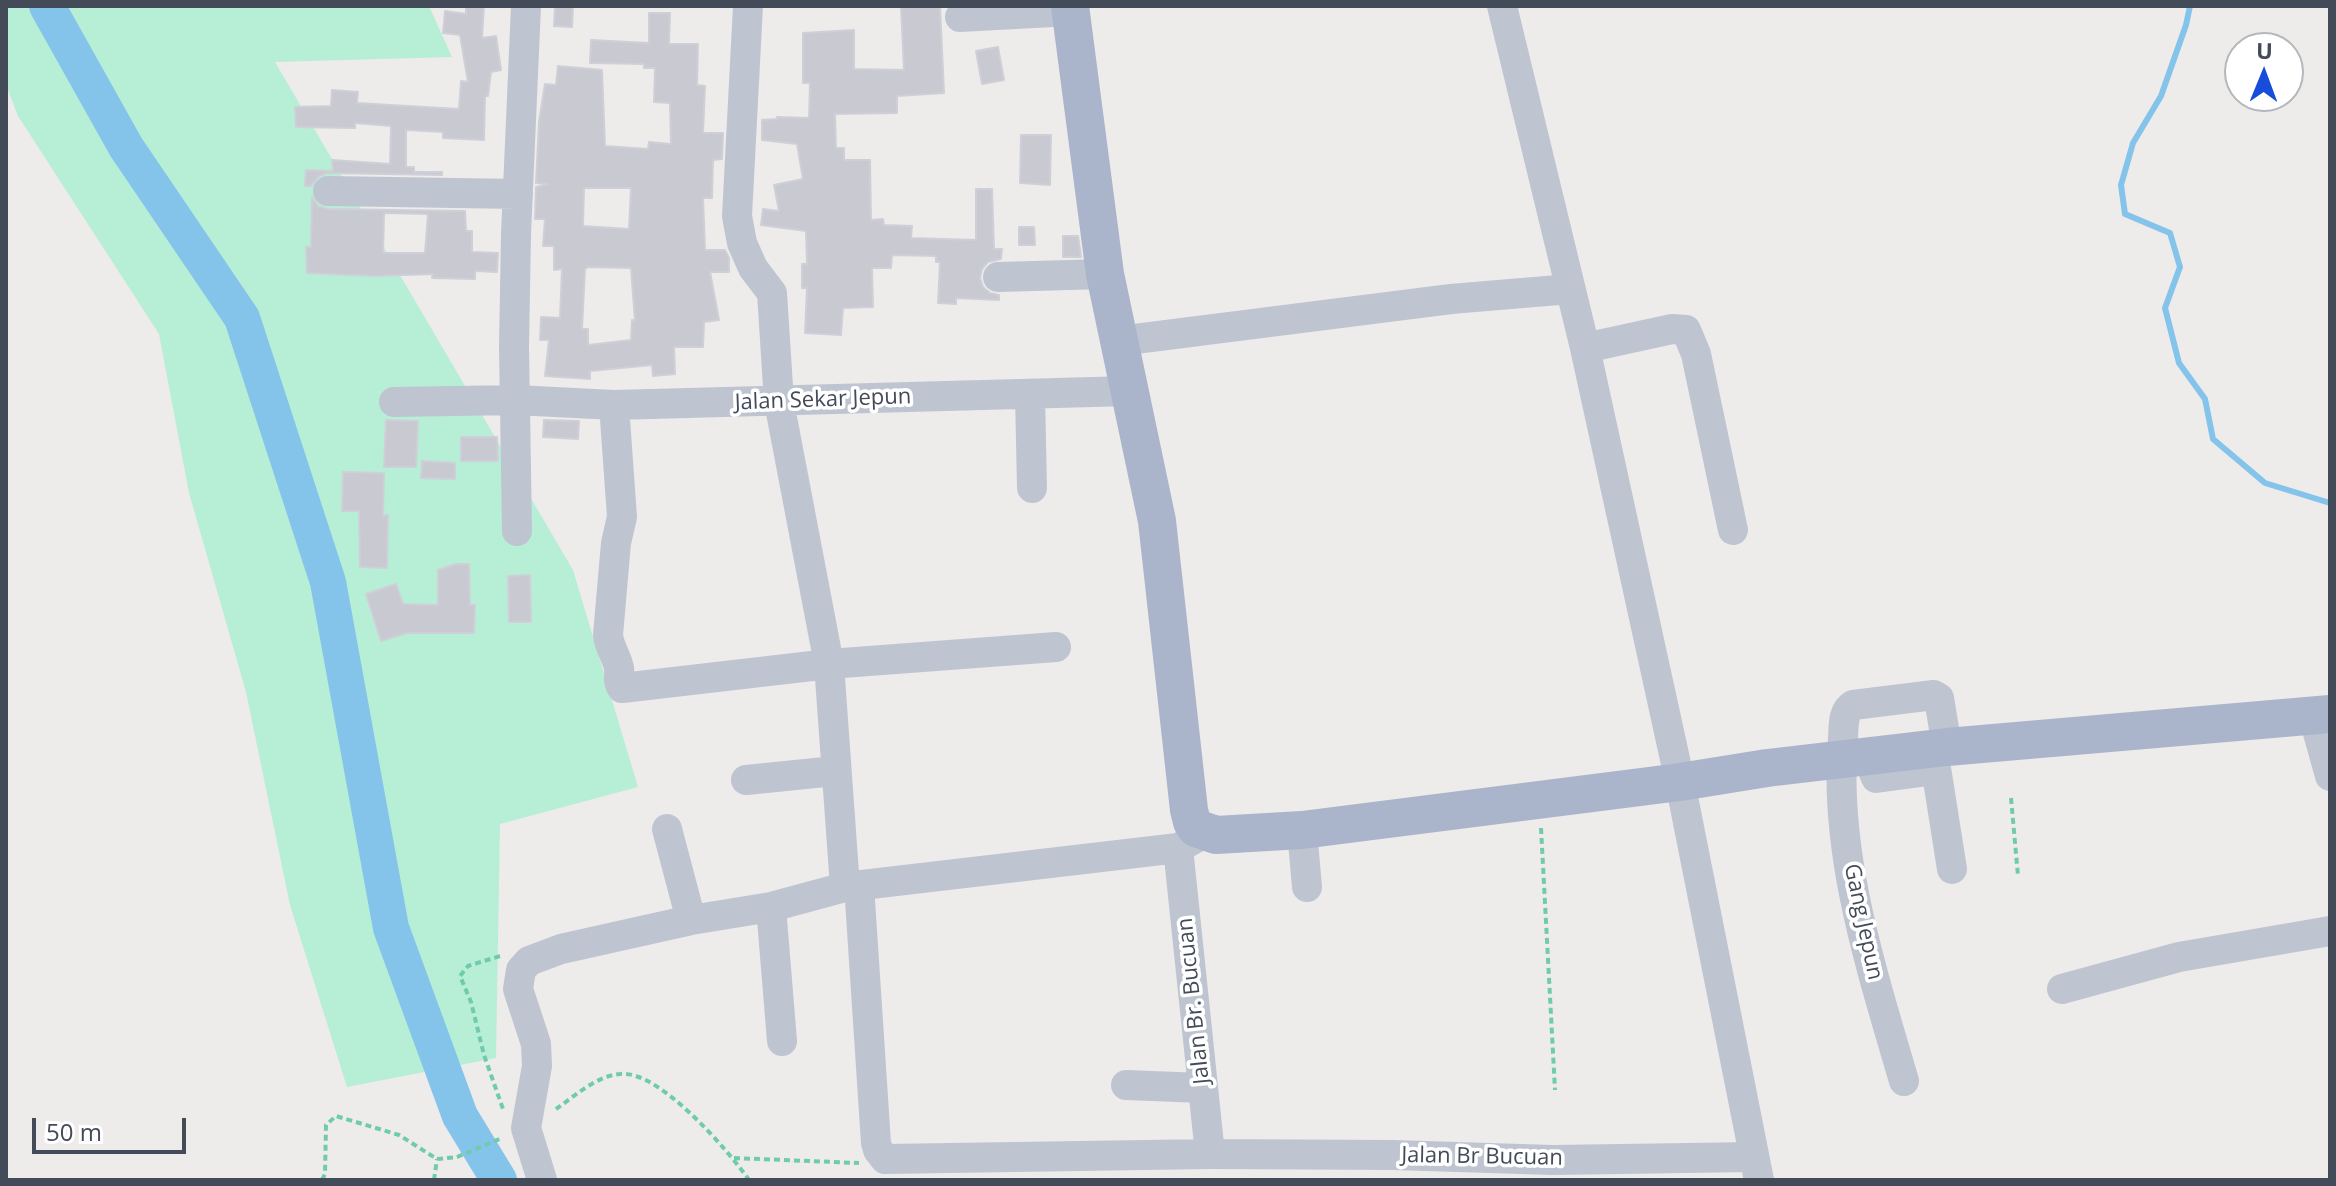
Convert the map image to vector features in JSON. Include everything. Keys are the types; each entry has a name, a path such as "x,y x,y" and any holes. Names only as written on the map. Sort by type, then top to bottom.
{"main road":[{"path":"1071,8 1105,274 1157,521 1192,822 1191,840 1302,830 1767,768 1854,759 1939,756 2322,714"}],"street":[{"path":"517,531 518,194 526,6"},
{"path":"748,6 737,216 742,243 753,268 772,293 779,402 829,664 835,771 852,886 876,1143 885,1159"},
{"path":"1502,6 1585,348 1680,782 1756,1168"},
{"path":"960,17 1071,8"},
{"path":"328,191 518,194"},
{"path":"998,277 1105,274"},
{"path":"1119,341 1451,299 1570,289"},
{"path":"1585,348 1672,329 1686,330 1696,354 1733,530"},
{"name":"Jalan Sekar Jepun","path":"394,402 515,400 614,405 1130,391"},
{"path":"1030,394 1032,488"},
{"path":"614,405 622,517 616,543 608,635 609,648 618,664 619,686 629,689 829,664 1056,647"},
{"name":"Gang Jepun","path":"1904,1081 1877,986 1849,860 1854,759 1845,714 1849,707 1931,695 1939,698 1939,756"},
{"path":"2322,714 2330,776"},
{"path":"1939,756 1952,869"},
{"path":"746,780 835,771"},
{"path":"667,829 691,920"},
{"path":"1302,830 1307,887"},
{"path":"542,1180 514,1128 537,1066 536,1044 518,989 521,970 529,961 561,949 691,920 771,907 852,886 1191,840"},
{"name":"Jalan Br. Bucuan","path":"1191,840 1203,1088 1210,1154"},
{"path":"771,907 782,1041"},
{"path":"2062,989 2179,957 2330,931"},
{"path":"1126,1085 1203,1088"},
{"name":"Jalan Br Bucuan","path":"885,1159 1210,1154 1318,1168 1756,1168"}],"path":[{"path":"1540,798 1555,1090"},
{"path":"2011,798 2018,876"},
{"path":"514,1128 484,1055 471,1002 460,976 468,966 503,955 529,961"},
{"path":"322,1180 325,1174 326,1125 336,1116 399,1135 437,1159 457,1157 491,1143 604,1077 620,1073 636,1074 680,1103 734,1158 749,1180"},
{"path":"734,1158 832,1163 867,1163 885,1159"},
{"path":"434,1180 437,1159"}],"green space":[{"path":"6,6 429,6 452,57 275,62 573,570 638,787 500,824 496,1058 347,1087 290,905 246,692 189,493 159,334 18,116 6,85"}],"building":[{"path":"466,6 484,6 482,38 496,36 501,70 491,72 488,96 485,96 484,140 443,138 443,132 406,130 406,167 414,167 414,172 442,172 442,175 328,173 319,176 311,186 305,186 306,170 333,171 332,160 390,164 391,126 355,123 355,128 296,127 295,107 331,106 332,90 358,92 357,103 459,109 461,81 468,82 460,35 443,33 445,11 466,14"},
{"path":"555,6 573,6 572,27 554,26"},
{"path":"940,6 944,93 897,96 897,113 835,114 836,148 844,148 844,160 870,160 871,220 883,219 884,225 912,226 911,238 976,240 976,189 992,189 994,249 1002,249 1001,259 988,262 980,278 983,287 999,295 999,300 956,298 956,304 938,303 940,262 936,262 936,256 892,255 891,268 872,268 873,307 843,308 841,335 805,333 807,288 802,288 802,264 807,264 806,231 761,225 763,209 779,211 774,185 803,179 797,144 762,140 762,120 809,118 810,83 803,83 803,33 854,30 854,69 904,70 901,7"},
{"path":"649,13 670,13 669,44 698,44 697,85 705,86 703,133 723,133 722,159 713,160 712,198 703,198 705,250 725,250 729,258 729,272 710,272 719,320 704,322 703,347 674,347 675,374 653,376 652,365 590,371 590,379 545,376 549,340 540,340 541,317 560,318 562,269 554,270 554,246 543,246 545,219 535,219 536,187 549,184 536,183 539,122 545,84 556,85 558,66 602,70 605,146 648,149 649,142 671,144 670,103 654,102 655,68 644,68 644,64 590,63 591,40 649,43","holes":["584,188 631,188 629,229 583,226","631,268 635,321 632,320 631,340 588,345 588,329 582,329 585,269"]},
{"path":"998,47 1004,80 982,84 976,51"},
{"path":"1021,135 1051,135 1050,185 1020,183"},
{"path":"312,197 318,206 328,209 465,211 466,231 472,231 472,252 498,253 497,272 475,271 475,279 432,278 433,274 375,276 307,273 306,247 311,247","holes":["384,213 428,214 425,253 383,253"]},
{"path":"1019,227 1034,227 1035,245 1019,245"},
{"path":"1063,236 1078,236 1081,257 1063,257"},
{"path":"386,420 418,421 416,467 384,467"},
{"path":"544,420 579,421 578,439 543,437"},
{"path":"461,437 497,437 498,461 461,461"},
{"path":"422,461 455,463 455,479 421,478"},
{"path":"343,472 384,473 383,516 388,515 387,568 360,567 359,511 342,511"},
{"path":"456,564 469,564 470,605 475,605 474,633 407,633 381,641 366,594 396,584 403,604 438,605 438,570"},
{"path":"530,575 531,622 509,622 508,576"}],"waterway":[{"path":"47,6 126,147 242,318 328,582 391,928 460,1116 499,1180"},
{"path":"2190,6 2161,96 2133,143 2121,185 2125,214 2170,233 2180,267 2165,308 2179,363 2205,399 2213,439 2265,483 2330,503"}]}
